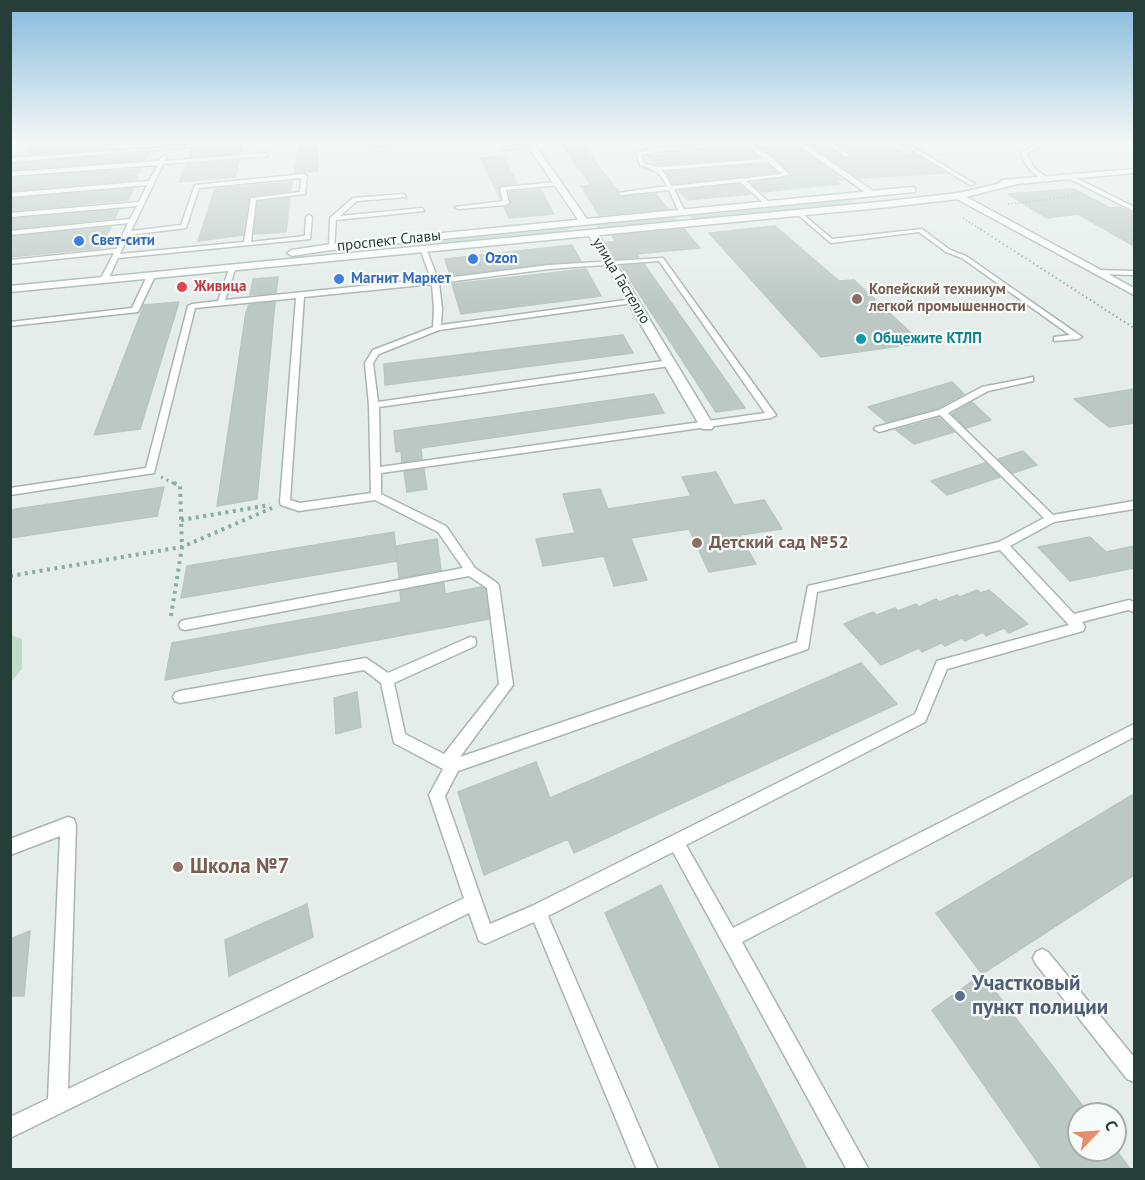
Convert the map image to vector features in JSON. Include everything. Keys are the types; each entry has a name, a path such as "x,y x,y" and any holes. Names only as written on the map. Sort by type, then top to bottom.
{"main road":[{"name":"улица Гастелло","path":"567,197 593,234 707,426"},
{"name":"проспект Славы","path":"232,267 331,247 834,197"},
{"path":"878,197 889,204"},
{"name":"проспект Славы","path":"10,289 424,251 949,197"},
{"path":"960,197 1134,292"},
{"path":"682,212 692,224"}],"lane":[{"path":"104,280 144,197"},
{"path":"127,233 184,227 193,197"},
{"path":"247,243 252,199 268,197"},
{"path":"331,247 333,218 355,199 387,197"},
{"path":"458,207 506,203 505,197"},
{"path":"675,197 682,212"},
{"path":"760,197 768,204"},
{"path":"1111,197 1134,209"},
{"path":"10,215 141,204"},
{"path":"333,218 422,210"},
{"path":"799,213 831,241 920,230 948,251 964,257 1077,337 1057,339"},
{"path":"10,262 308,238 309,217"},
{"path":"10,233 133,221"},
{"path":"127,233 142,221"},
{"path":"424,251 435,281 438,309 437,328"},
{"path":"10,492 150,471 192,306 549,267 661,259 771,415 707,426 375,471"},
{"path":"221,302 232,267"},
{"path":"1098,272 1134,273"},
{"path":"10,324 135,310 151,276"},
{"path":"300,294 285,502 299,507 376,496 442,529 471,571 493,586 506,685 450,764 437,795 485,936 538,912 920,718 942,665 1079,627 1002,545"},
{"path":"376,496 374,405 369,363 376,352 437,328 633,301"},
{"path":"374,405 670,363"},
{"path":"879,429 942,412 986,389 1030,379"},
{"path":"942,412 1051,519"},
{"path":"180,697 366,664 387,680 399,738 450,764 803,645 812,589 1002,545 1051,519 1134,506"},
{"path":"185,625 471,571"},
{"path":"1072,619 1129,605 1134,607"},
{"path":"387,680 470,642"},
{"path":"730,939 1134,730"},
{"path":"10,847 68,825 58,1105"},
{"path":"676,842 859,1170"},
{"path":"10,1128 474,902"},
{"path":"538,912 648,1170"},
{"path":"1042,958 1134,1072"}],"path":[{"path":"1008,204 1068,197"},
{"path":"960,216 1134,328"},
{"path":"150,471 180,486 182,547 170,618 185,625"},
{"path":"181,520 285,502"},
{"path":"10,576 182,547 285,502"}],"green space":[{"path":"851,200 859,205 696,222 690,216"},
{"path":"675,217 680,223 600,231 596,225"},
{"path":"568,228 571,234 440,247 438,241"},
{"path":"11,635 22,639 22,669 11,682"}],"building":[{"path":"129,197 128,200 10,211 10,199"},
{"path":"212,197 249,197 243,235 198,241"},
{"path":"510,197 545,197 554,214 509,218 504,207 511,204"},
{"path":"588,197 658,197 668,209 599,215"},
{"path":"685,197 718,197 688,200"},
{"path":"1013,197 1089,197 1110,208 1120,207 1134,214 1134,246 1078,214 1047,218"},
{"path":"290,198 286,232 254,234 258,202"},
{"path":"119,210 115,218 10,229 10,219"},
{"path":"775,226 839,281 854,280 922,343 821,357 709,233"},
{"path":"111,227 100,248 10,257 10,237"},
{"path":"684,229 700,248 636,254 639,257 616,259 606,242 616,242 612,236"},
{"path":"572,245 581,261 450,275 445,259"},
{"path":"644,264 745,408 716,412 621,266"},
{"path":"586,269 601,296 461,314 452,284"},
{"path":"278,277 276,293 250,295 253,279"},
{"path":"179,302 140,429 94,435 144,305"},
{"path":"275,302 257,499 217,506 246,312 249,305"},
{"path":"623,335 633,353 385,385 384,364"},
{"path":"952,382 964,394 938,408 886,422 868,407"},
{"path":"1134,389 1134,423 1109,427 1074,399"},
{"path":"654,394 664,413 421,448 422,459 402,462 401,451 396,452 394,431"},
{"path":"972,402 991,420 966,428 952,414"},
{"path":"939,418 954,432 914,444 896,430"},
{"path":"1023,451 1037,465 1013,473 998,459"},
{"path":"985,463 1000,477 947,495 931,481"},
{"path":"424,469 427,489 407,492 404,472"},
{"path":"716,472 734,505 764,500 782,529 740,535 756,564 709,572 689,529 631,538 647,580 614,586 604,556 543,566 536,539 575,533 563,494 600,489 608,509 691,496 682,477"},
{"path":"164,487 157,516 10,538 10,510"},
{"path":"394,532 397,561 181,598 187,566"},
{"path":"1090,537 1106,552 1134,546 1134,568 1070,581 1038,547"},
{"path":"437,539 441,570 399,578 396,546"},
{"path":"444,583 445,594 481,587 485,589 489,619 165,680 172,643 401,602 400,591"},
{"path":"977,590 981,593 989,590 1028,624 1009,633 1004,628 986,636 983,632 965,641 962,638 945,646 941,643 922,652 919,648 881,665 844,624 873,612 877,615 895,608 898,611 916,604 919,607 936,599 939,602"},
{"path":"861,663 897,704 574,853 568,839 484,875 458,792 536,762 550,798"},
{"path":"357,692 361,727 336,734 334,698"},
{"path":"1134,794 1134,875 982,974 936,913"},
{"path":"661,885 807,1170 721,1170 605,913"},
{"path":"307,904 313,937 229,976 225,940"},
{"path":"30,931 24,996 10,996 10,939"},
{"path":"982,974 1080,1102 1067,1102 1067,1162 1125,1162 1131,1170 1043,1170 932,1010"}],"place":[{"name":"Свет-сити","path":"79,241"},
{"name":"Ozon","path":"473,259"},
{"name":"Магнит Маркет","path":"339,279"},
{"name":"Живица","path":"182,287"},
{"name":"Копейский техникум легкой промышенности","path":"857,299"},
{"name":"Общежите КТЛП","path":"861,339"},
{"name":"Детский сад №52","path":"697,543"},
{"name":"Школа №7","path":"178,867"},
{"name":"Участковый пункт полиции","path":"960,996"}]}
